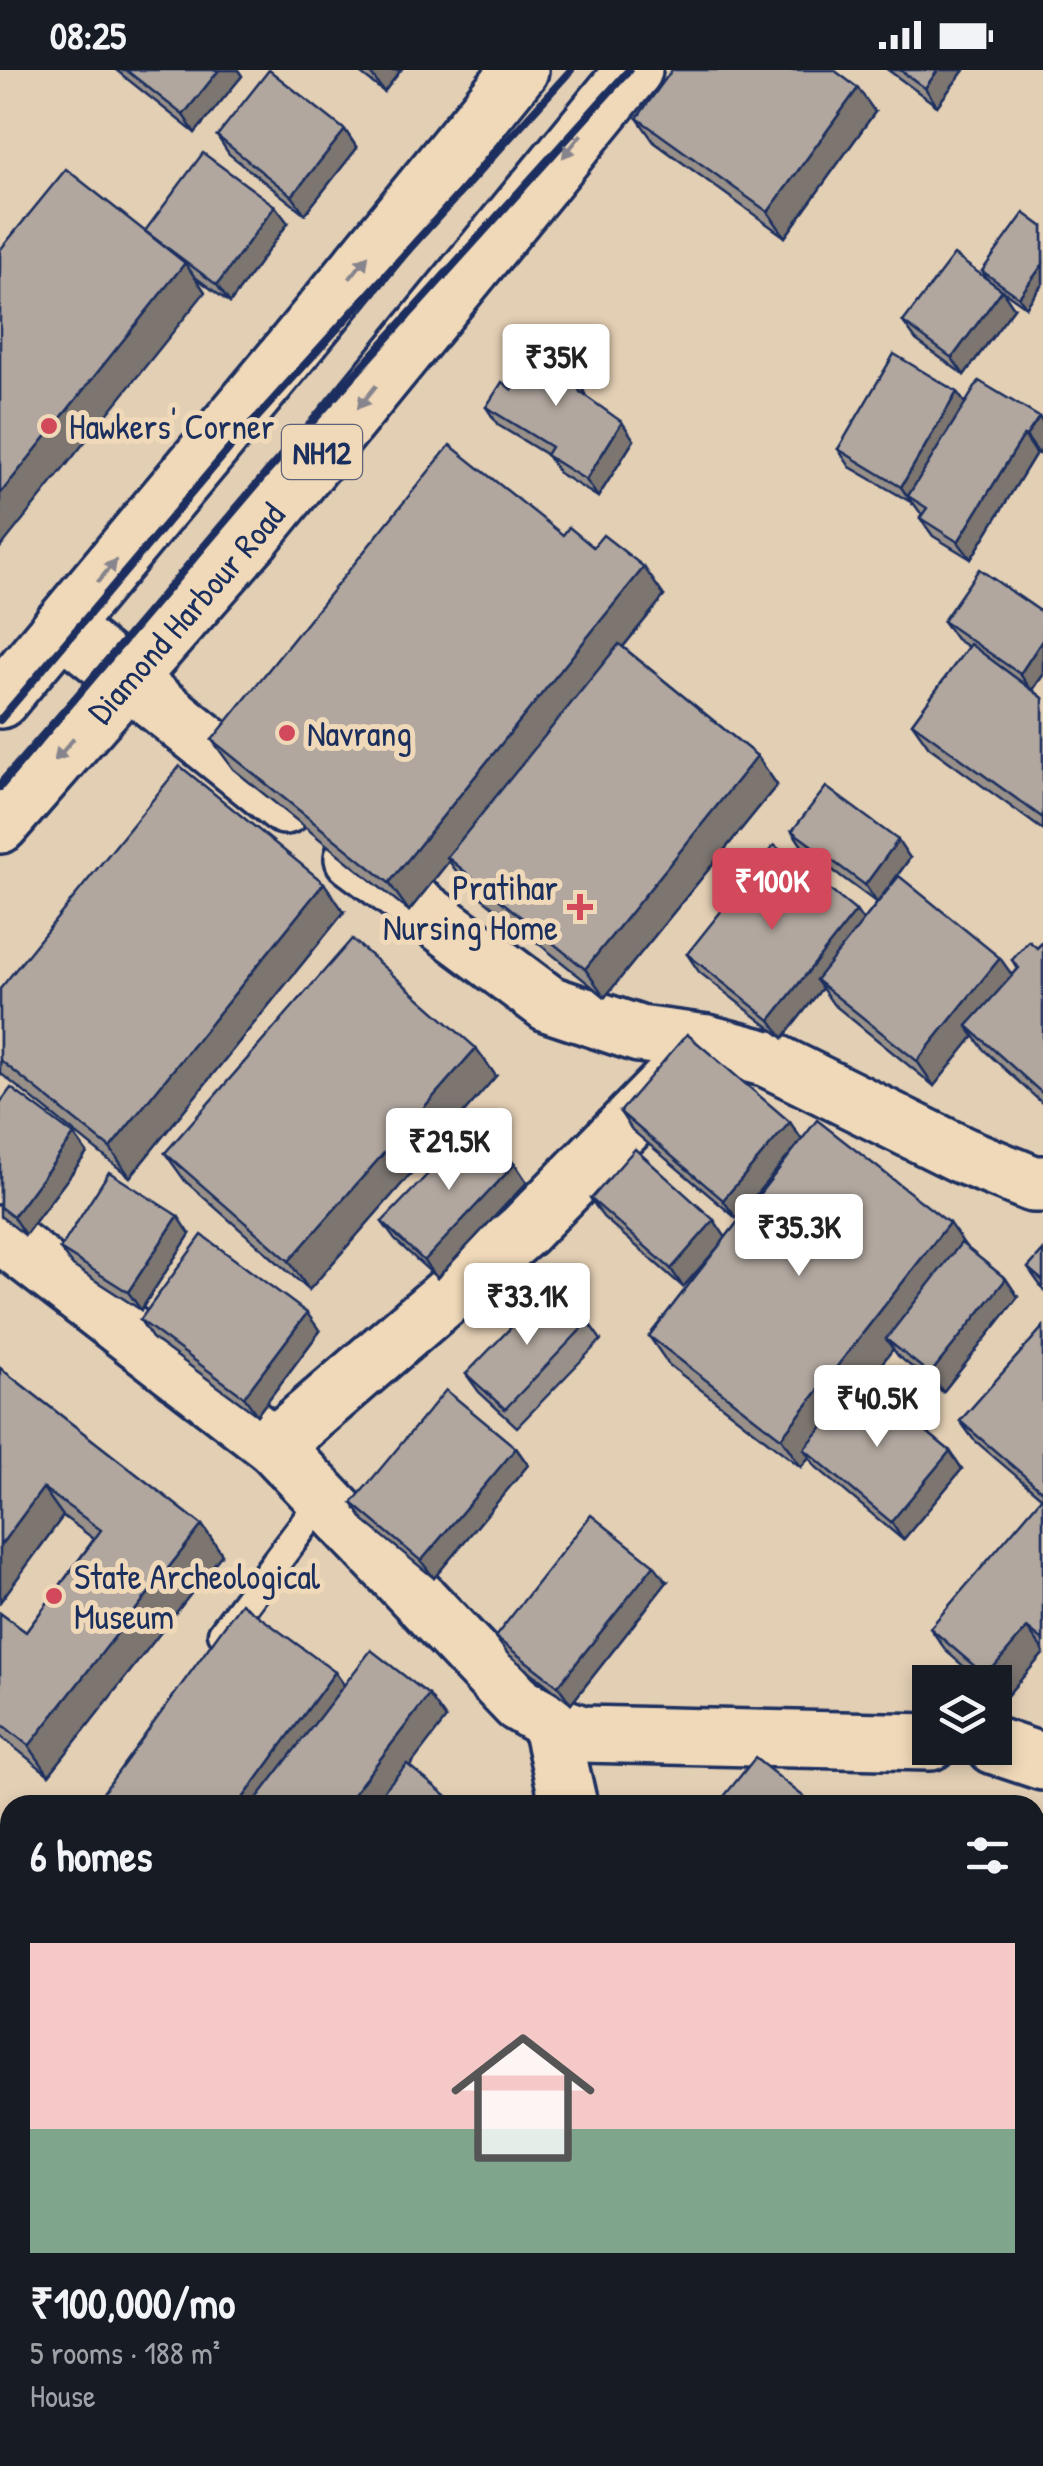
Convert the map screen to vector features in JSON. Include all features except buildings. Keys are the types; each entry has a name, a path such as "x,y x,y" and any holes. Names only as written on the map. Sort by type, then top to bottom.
{"main road":[{"name":"NH12","path":"0,700 520,70"},
{"name":"Diamond Harbour Road","path":"0,825 254,535 634,70"},
{"path":"61,626 285,806 549,1004 639,1034 707,1042 768,1059 962,1155 1033,1184 1043,1184"},
{"path":"274,1446 524,1230 707,1042"},
{"path":"0,1234 274,1446 519,1704 550,1722 582,1734 912,1742"},
{"path":"550,1722 567,1795"},
{"path":"1012,1752 1043,1762"}],"lane":[{"path":"213,1647 324,1498"}],"railway":[{"path":"0,720 234,443 571,70"},
{"path":"0,787 267,472 629,70"}],"place":[{"name":"Hawkers' Corner","path":"49,426"},
{"name":"Navrang","path":"287,733"},
{"name":"Pratihar Nursing Home","path":"580,907"},
{"name":"State Archeological Museum","path":"54,1596"}]}
